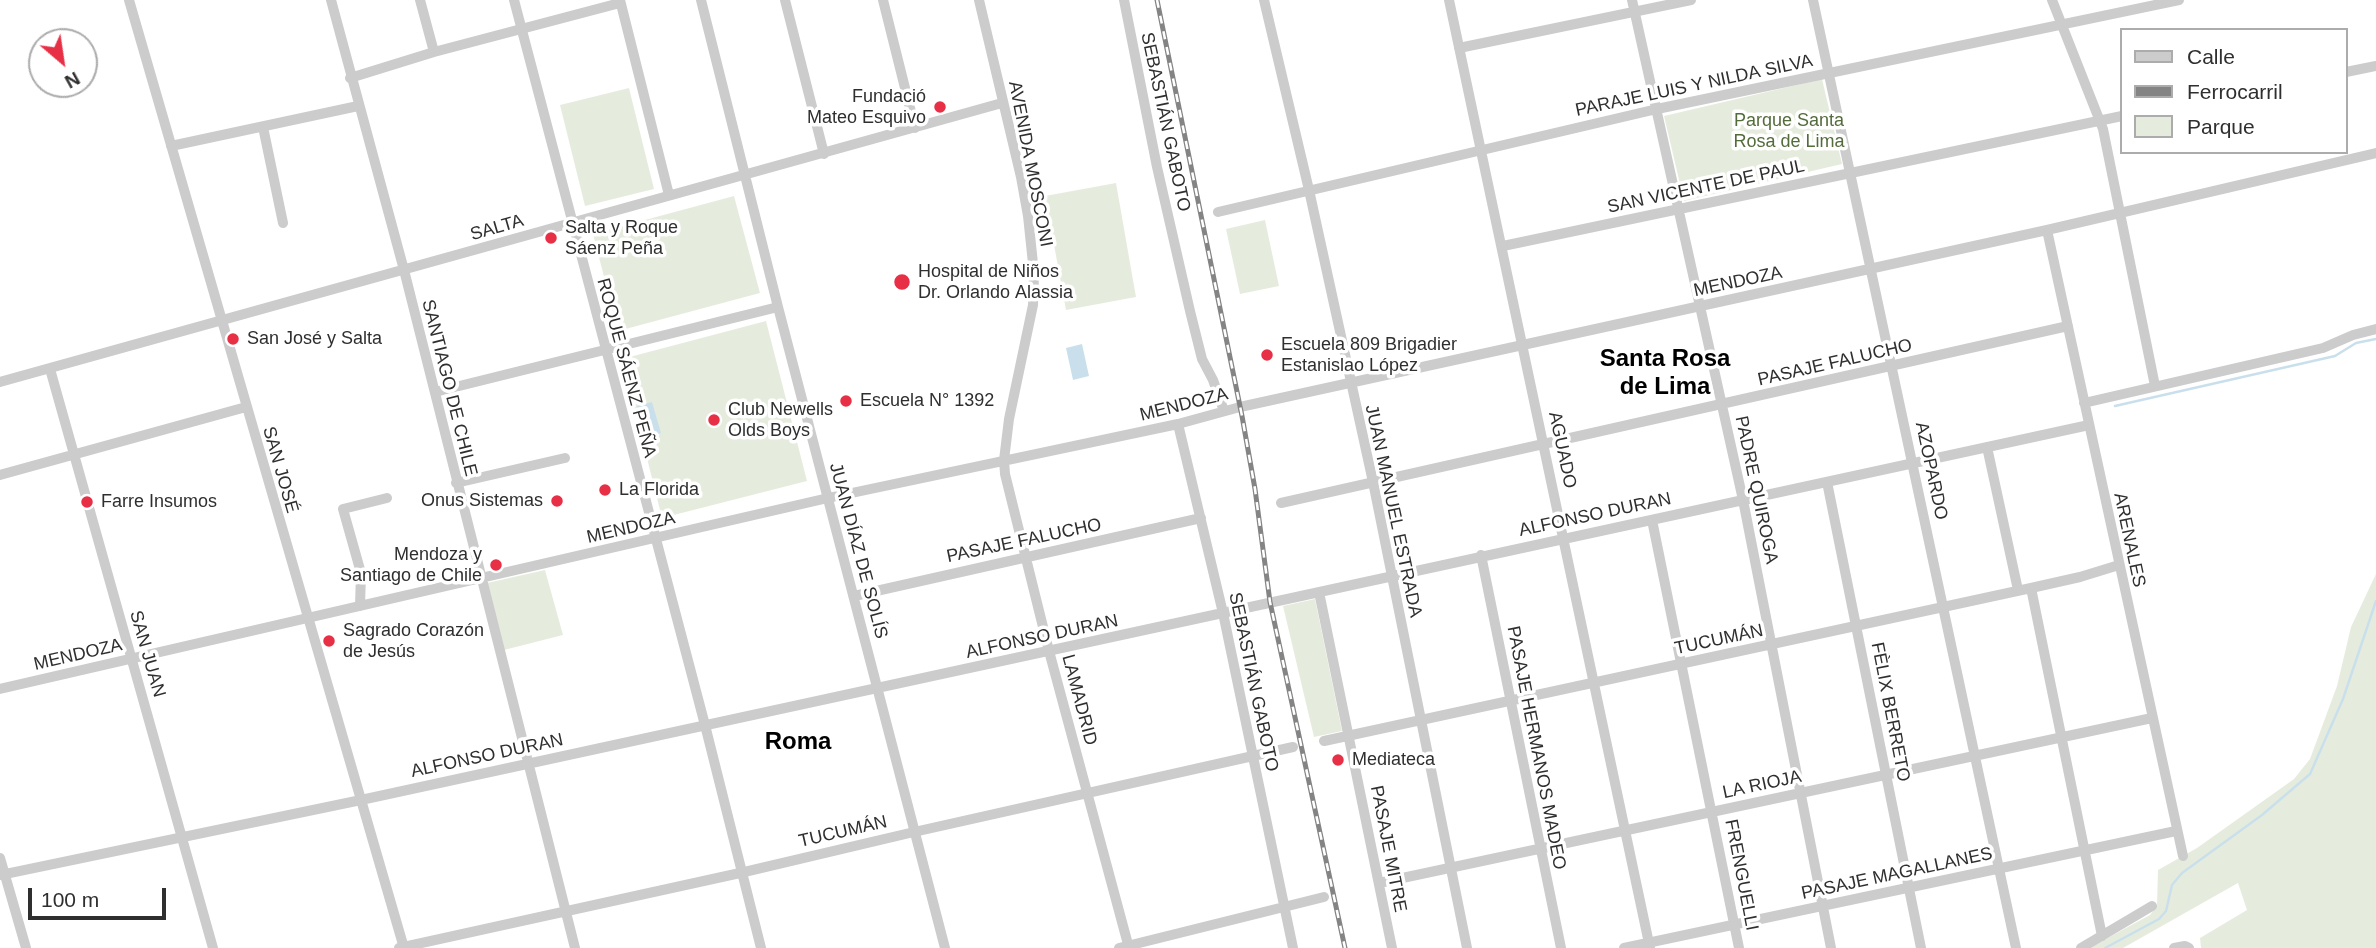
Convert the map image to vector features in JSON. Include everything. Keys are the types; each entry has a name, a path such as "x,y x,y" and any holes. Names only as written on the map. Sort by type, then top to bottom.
{"street":[{"name":"SAN JOSÉ","path":"129,0 402,948"},
{"name":"SANTIAGO DE CHILE","path":"331,0 404,270 575,948"},
{"path":"420,0 434,52"},
{"name":"ROQUE SÁENZ PEÑA","path":"514,0 761,948"},
{"name":"JUAN DÍAZ DE SOLÍS","path":"701,0 945,948"},
{"path":"785,0 824,154"},
{"path":"883,0 915,128"},
{"name":"AVENIDA MOSCONI","path":"979,0 1028,216 1034,273 1033,305 1009,419 1004,460"},
{"name":"SEBASTIÁN GABOTO","path":"1124,0 1157,167 1190,311 1202,359 1224,411"},
{"name":"JUAN MANUEL ESTRADA","path":"1264,0 1373,482 1467,948"},
{"name":"AGUADO","path":"1449,0 1649,945"},
{"name":"PADRE QUIROGA","path":"1632,0 1743,500 1831,948"},
{"path":"1459,48 1691,0"},
{"name":"AZOPARDO","path":"1813,0 2016,948"},
{"path":"2052,0 2100,120 2155,386"},
{"name":"PARAJE LUIS Y NILDA SILVA","path":"1218,212 1657,109 2179,0"},
{"path":"350,78 620,1 669,195"},
{"path":"2348,72 2376,66"},
{"name":"SALTA","path":"0,382 1002,103"},
{"path":"171,146 358,106"},
{"name":"SAN VICENTE DE PAUL","path":"1503,246 2120,116"},
{"path":"263,127 283,223"},
{"name":"MENDOZA","path":"0,689 828,498 1178,424 1224,411 2120,214 2376,153"},
{"name":"ARENALES","path":"2047,230 2183,856"},
{"path":"435,393 778,307"},
{"name":"PASAJE FALUCHO","path":"1281,503 2068,326"},
{"path":"2084,403 2323,348 2353,334 2376,329"},
{"name":"SAN JUAN","path":"50,369 213,948"},
{"path":"0,475 246,407"},
{"name":"SEBASTIÁN GABOTO","path":"1178,424 1223,613 1293,948"},
{"name":"ALFONSO DURAN","path":"2,874 361,800 2089,425"},
{"path":"1987,447 2018,590"},
{"path":"456,483 565,458"},
{"name":"LAMADRID","path":"1004,460 1025,557 1125,947"},
{"name":"FÈLIX BERRETO","path":"1827,482 1921,948"},
{"path":"360,606 361,573 343,509 387,498"},
{"name":"PASAJE FALUCHO","path":"854,596 1201,518"},
{"name":"FRENGUELLI","path":"1652,520 1739,948"},
{"name":"PASAJE HERMANOS MADEO","path":"1481,555 1561,948"},
{"name":"TUCUMÁN","path":"1324,741 2031,588 2119,565"},
{"path":"2031,588 2102,936"},
{"name":"PASAJE MITRE","path":"1319,592 1392,948"},
{"name":"LA RIOJA","path":"1379,883 2152,718"},
{"name":"TUCUMÁN","path":"402,948 1293,747"},
{"name":"PASAJE MAGALLANES","path":"1624,948 1649,945 1909,886 2176,831"},
{"path":"0,858 2,874 26,948"},
{"path":"1125,947 1325,897"},
{"path":"2081,948 2152,906"}],"green space":[{"name":"Parque Santa Rosa de Lima","path":"1822,79 1842,164 1684,201 1664,116"},
{"path":"629,88 654,189 585,206 560,105"},
{"path":"1116,183 1136,297 1066,310 1045,196"},
{"path":"734,196 760,293 618,331 593,234"},
{"path":"1265,220 1279,286 1240,294 1226,229"},
{"name":"Club Newells Olds Boys","path":"766,321 807,481 662,518 622,359"},
{"path":"545,570 563,635 504,650 487,583"},
{"path":"2376,574 2376,948 2201,948 2200,938 2247,910 2238,883 2123,948 2089,948 2150,915 2157,906 2158,870 2197,848 2294,779 2310,759 2337,686 2351,627"},
{"path":"1315,599 1342,731 1314,737 1283,606"}],"water":[{"path":"1082,344 1089,376 1073,380 1066,348"},
{"path":"652,402 661,433 646,437 637,406"}],"waterway":[{"path":"2115,406 2335,356 2356,343 2376,339"},
{"path":"2105,948 2159,919 2166,911 2172,885 2182,873 2262,815 2310,774 2343,699 2376,601"}],"railway":[{"path":"1157,0 1242,416 1270,602 1345,948"}],"place":[{"name":"Fundació Mateo Esquivo","path":"940,107"},
{"name":"Salta y Roque Sáenz Peña","path":"551,238"},
{"name":"Hospital de Niños Dr. Orlando Alassia","path":"902,282"},
{"name":"San José y Salta","path":"233,339"},
{"name":"Escuela 809 Brigadier Estanislao López","path":"1267,355"},
{"name":"Escuela N° 1392","path":"846,401"},
{"name":"Club Newells Olds Boys","path":"714,420"},
{"name":"La Florida","path":"605,490"},
{"name":"Onus Sistemas","path":"557,501"},
{"name":"Farre Insumos","path":"87,502"},
{"name":"Mendoza y Santiago de Chile","path":"496,565"},
{"name":"Sagrado Corazón de Jesús","path":"329,641"},
{"name":"Mediateca","path":"1338,760"}],"district":[{"name":"Santa Rosa de Lima","path":"1665,373"},
{"name":"Roma","path":"798,742"}]}
